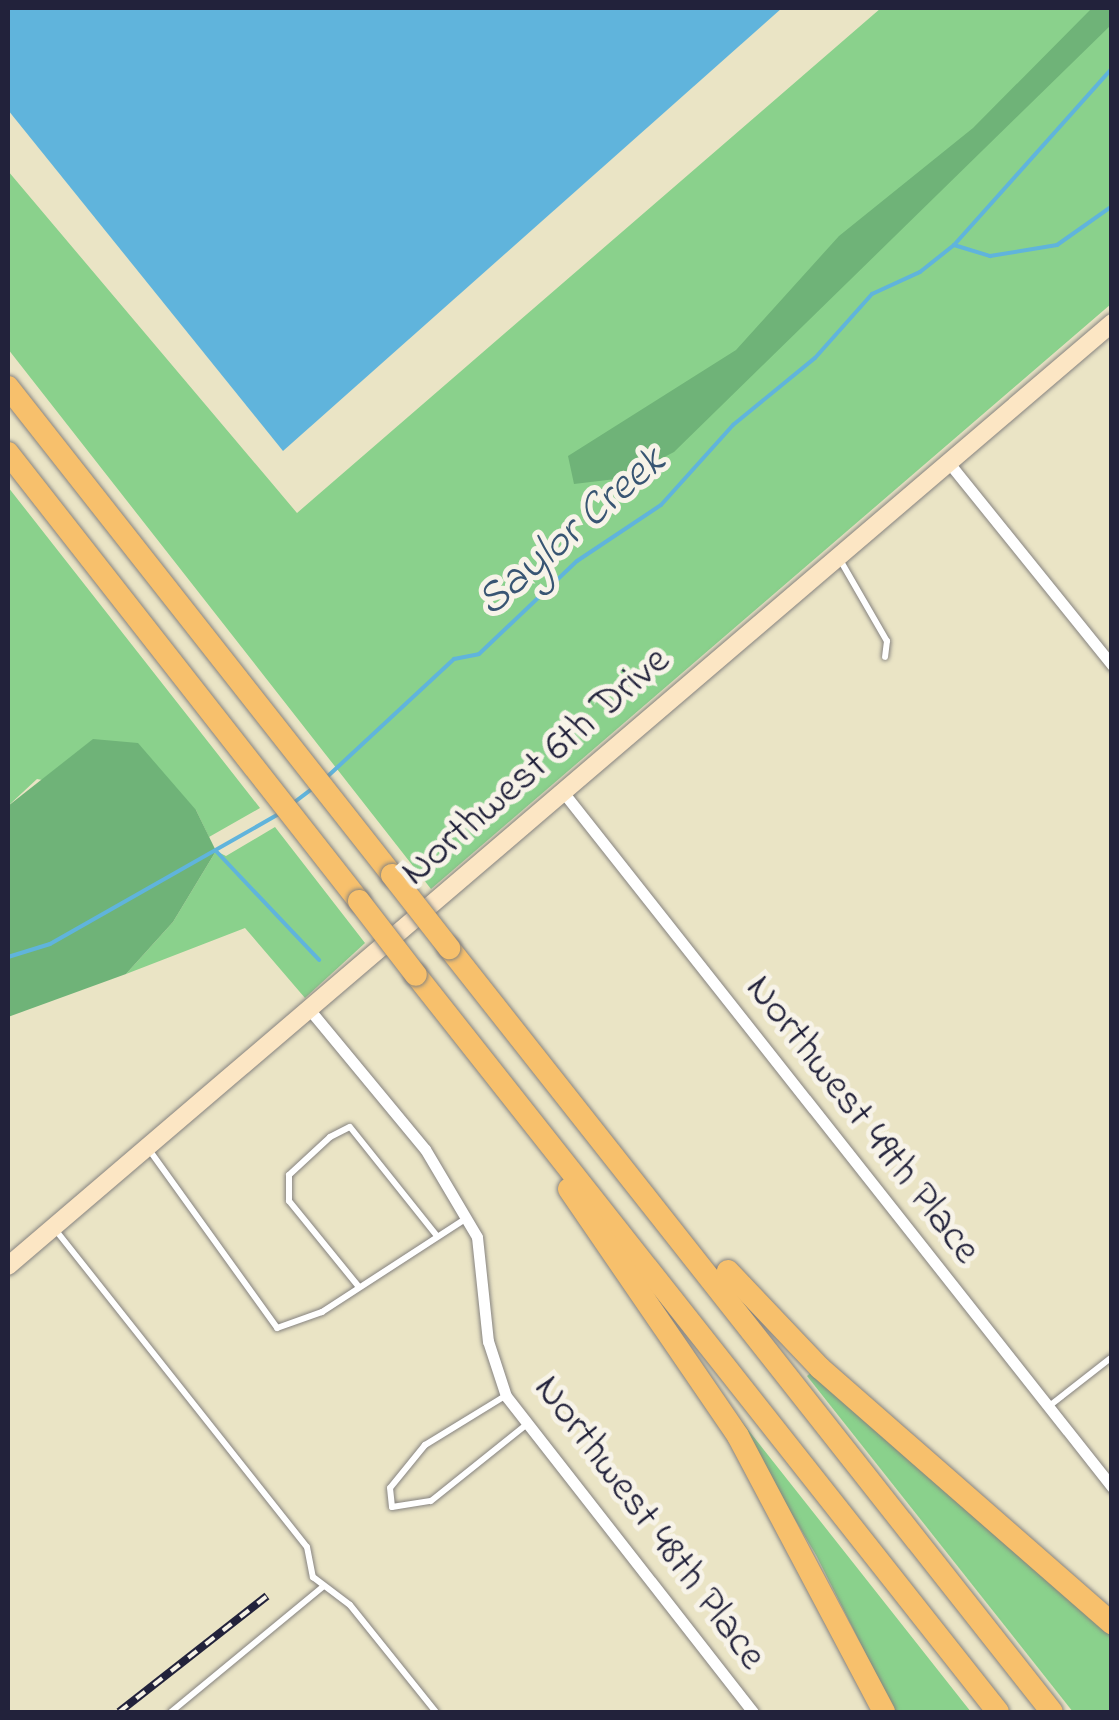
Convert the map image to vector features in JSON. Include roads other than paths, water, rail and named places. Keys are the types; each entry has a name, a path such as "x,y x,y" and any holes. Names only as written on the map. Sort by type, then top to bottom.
{"highway":[{"path":"8,387 1052,1712"},
{"path":"8,453 998,1712"},
{"path":"528,1049 820,1368 1112,1624"},
{"path":"488,1065 738,1436 884,1712"}],"main road":[{"name":"Northwest 6th Drive","path":"8,1266 1112,323"}],"street":[{"path":"949,463 1112,665"},
{"name":"Northwest 49th Place","path":"563,792 1112,1486"},
{"name":"Northwest 48th Place","path":"309,1009 424,1149 477,1237 488,1342 506,1396 753,1712"}],"lane":[{"path":"838,557 887,642 885,657"},
{"path":"359,1287 289,1201 289,1175 330,1136 350,1127 436,1236"},
{"path":"147,1146 277,1328 322,1312 466,1218"},
{"path":"53,1227 307,1547 313,1577 350,1605 436,1712"},
{"path":"1047,1408 1112,1358"},
{"path":"506,1396 425,1444 390,1488 392,1507 431,1501 526,1424"},
{"path":"171,1712 324,1586"}],"water":[{"path":"8,8 782,8 283,451 8,110"}],"waterway":[{"name":"Saylor Creek","path":"328,776 454,659 479,654 577,561 661,505 733,425 815,358 872,294 920,272 954,245 1112,68"},
{"path":"954,245 990,256 1057,245 1112,206"},
{"name":"Saylor Creek","path":"292,804 312,789"},
{"name":"Saylor Creek","path":"8,957 50,944 281,813"},
{"path":"216,851 319,960"}],"railway":[{"path":"119,1712 267,1596"}]}
